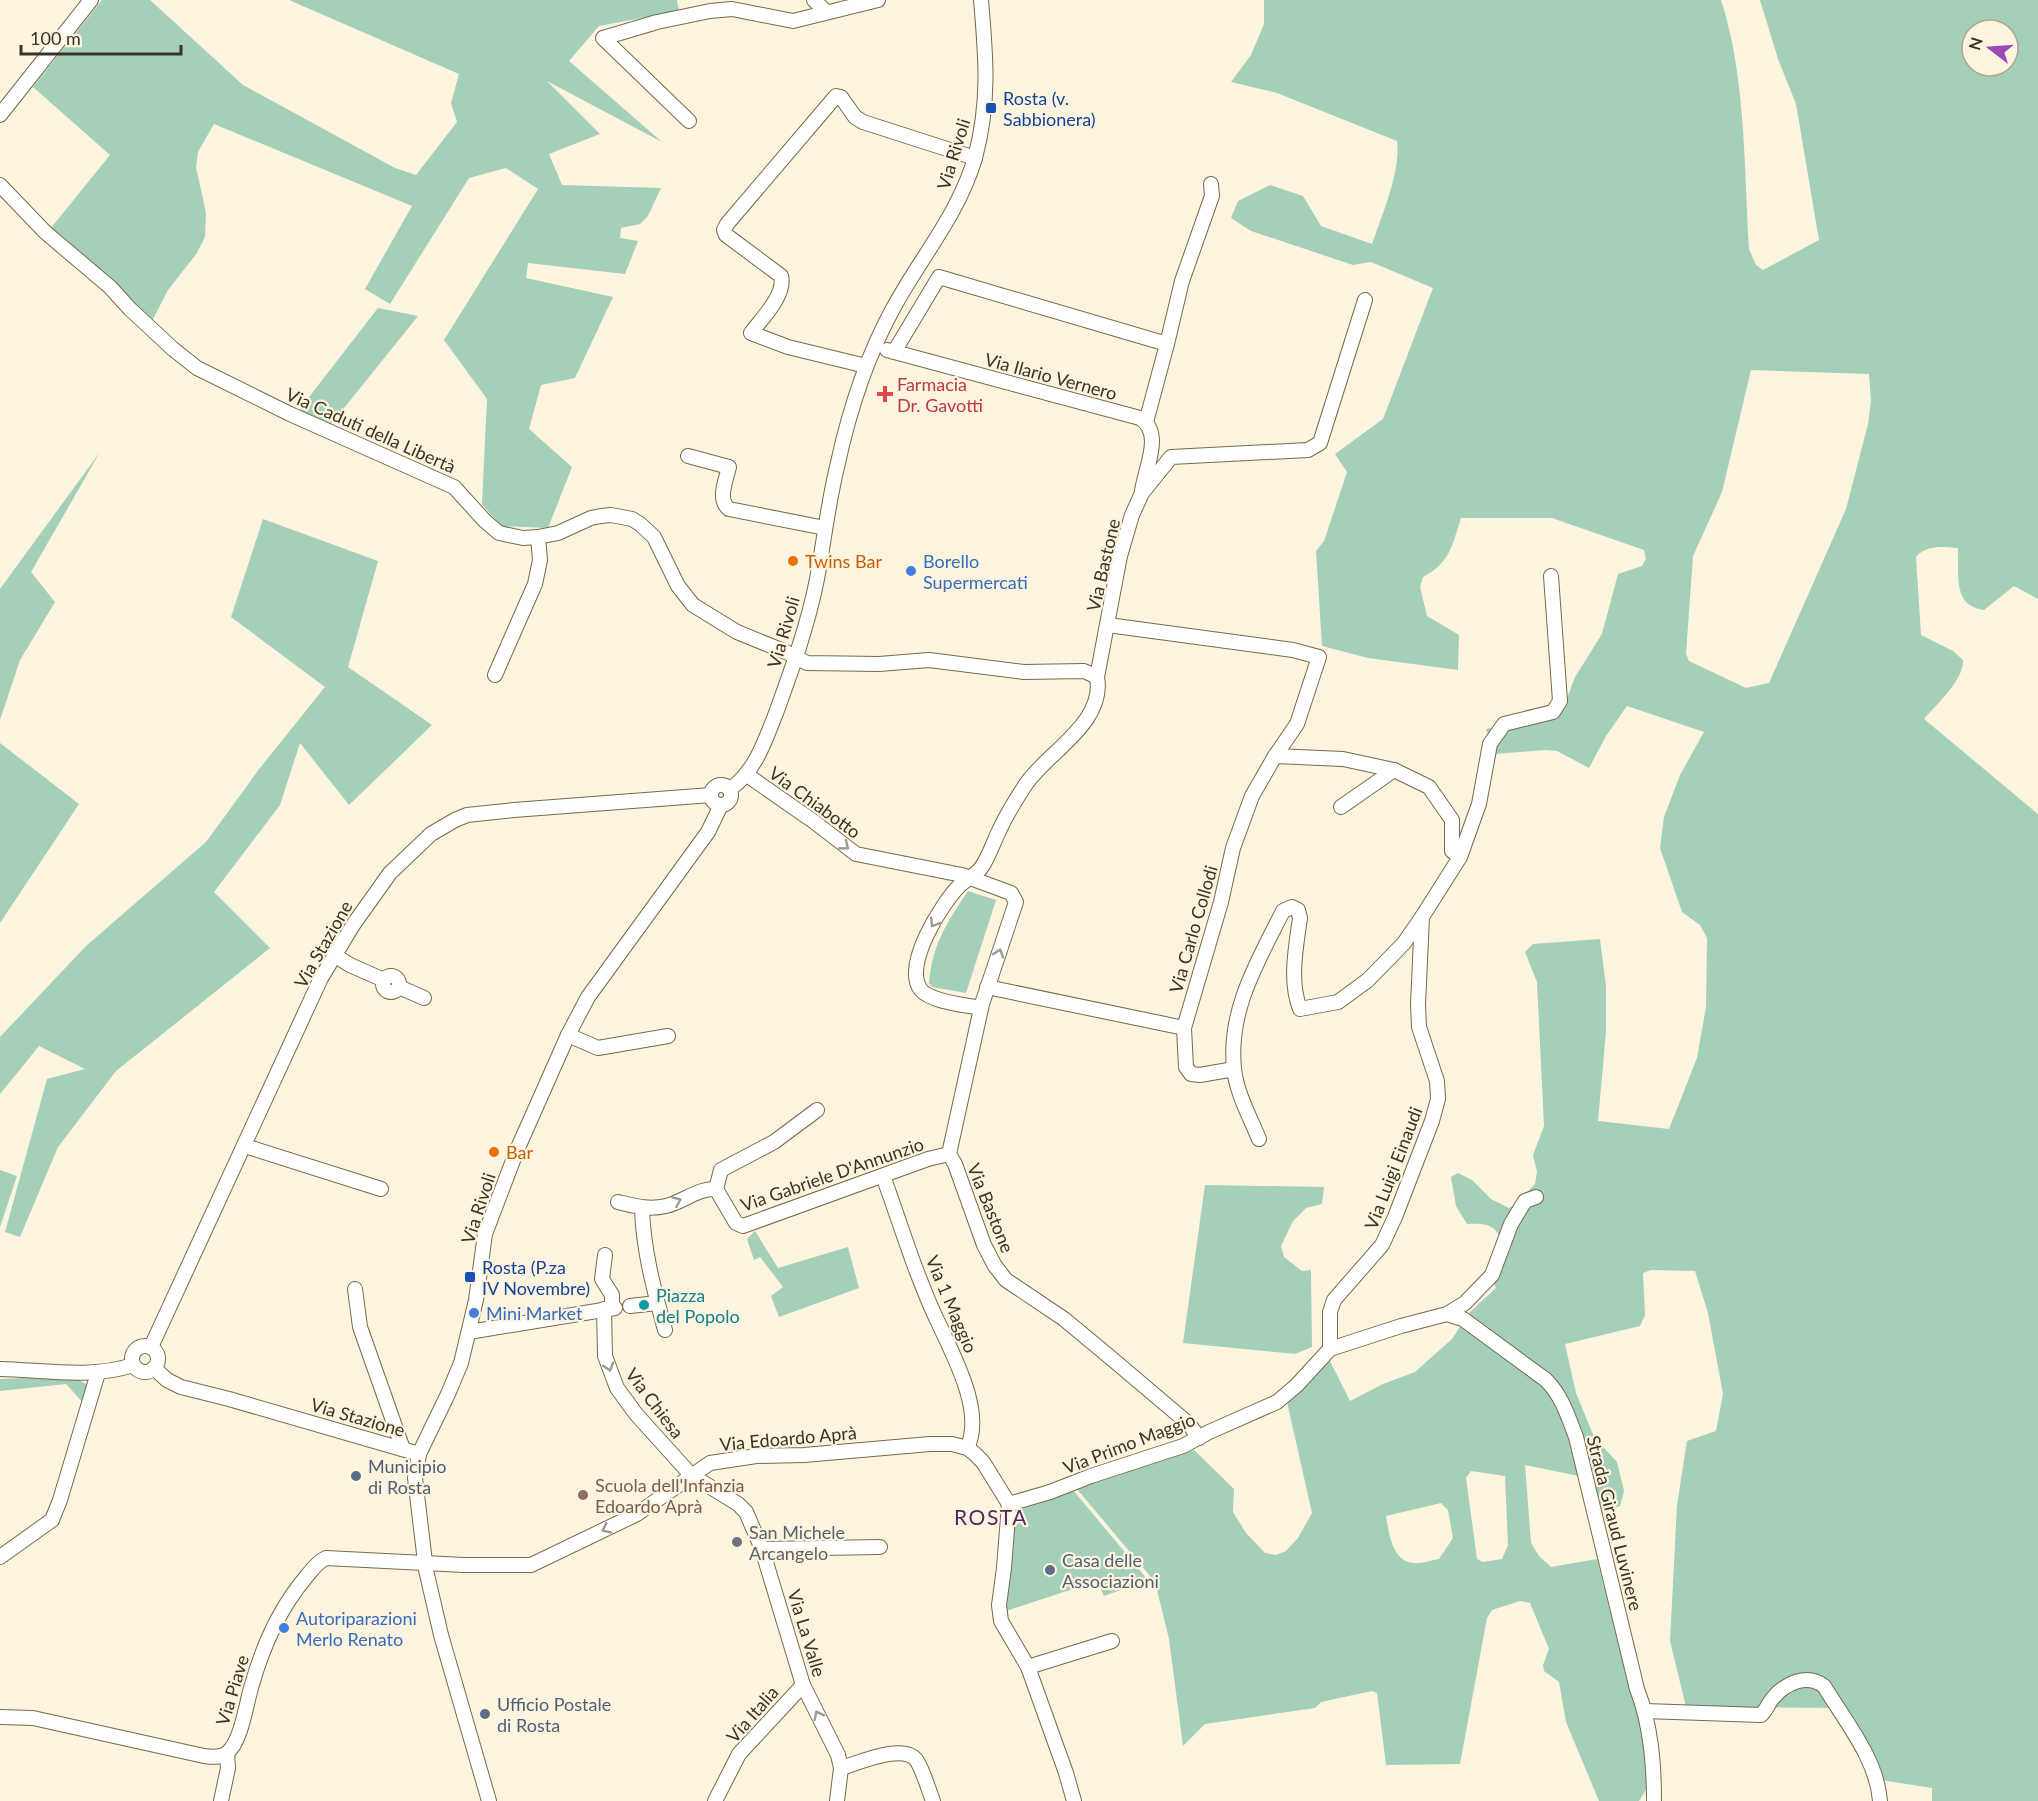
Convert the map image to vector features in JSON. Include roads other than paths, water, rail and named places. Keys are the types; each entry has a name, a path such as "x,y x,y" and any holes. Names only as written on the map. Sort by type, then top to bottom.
{"street":[{"path":"0,115 91,0"},
{"path":"814,0 826,12"},
{"path":"689,121 603,38 657,22 710,11 732,9 793,21 878,0"},
{"name":"Via Rivoli","path":"730,789 747,775 767,735 796,658 816,580 837,467 866,366 896,302 945,227 975,158 987,82 981,0"},
{"path":"866,366 788,347 751,333 778,295 783,284 781,276 726,235 724,230 836,96 842,97 855,117 863,122 975,158"},
{"path":"1142,493 1152,443 1152,434 1146,422 1182,281 1212,196 1211,184"},
{"name":"Via Caduti della Libertà","path":"0,185 45,232 110,287 138,317 197,368 300,418 454,487 499,533 523,538 538,537 600,516 612,515 632,519 654,537 678,586 693,605 737,632 812,664 879,664 929,660 1024,672 1084,671 1097,677"},
{"path":"894,352 939,277 1167,344"},
{"name":"Via Bastone","path":"981,1008 934,998 920,990 916,974 920,953 931,927 950,897 961,884 980,870 986,861 1003,820 1026,783 1081,727 1095,699 1097,677 1126,533 1142,493 1171,457 1308,450 1320,443 1365,300"},
{"name":"Via Ilario Vernero","path":"874,346 1140,418 1146,422"},
{"path":"688,456 729,467 722,500 724,506 729,509 825,528"},
{"path":"495,675 535,584 540,560 538,537"},
{"path":"1259,1138 1234,1069 1236,1019 1244,991 1283,911 1292,907 1298,910 1300,918 1294,967 1296,998 1300,1009 1338,1002 1368,980 1404,943 1460,857 1479,804 1490,744 1504,724 1553,712 1560,701 1551,576"},
{"name":"Via Carlo Collodi","path":"1108,625 1293,650 1319,657 1297,724 1252,796 1240,826 1221,902 1184,1028 1186,1067 1191,1074 1200,1075 1234,1069"},
{"path":"1275,756 1343,759 1394,770 1429,787 1452,820 1452,851 1460,857"},
{"path":"1341,807 1394,770"},
{"name":"Via Chiabotto","path":"747,775 856,854 970,878"},
{"name":"Via Stazione","path":"151,1347 321,978 390,873 431,834 467,815 514,810 716,800 713,789 718,785 725,785 730,789"},
{"name":"Via Rivoli","path":"489,1801 441,1635 424,1562 416,1478 419,1454 461,1363 469,1332 485,1234 517,1150 568,1035 588,997 708,832 716,800"},
{"name":"Via Bastone","path":"970,878 1011,893 1016,902 981,1008 949,1154 955,1164 984,1245 995,1266 1006,1280 1064,1319 1189,1424 1199,1438"},
{"name":"Via Luigi Einaudi","path":"1330,1349 1330,1312 1334,1300 1382,1245 1432,1122 1438,1099 1437,1081 1419,1027 1422,916"},
{"path":"334,955 384,980 394,976 398,980 399,987 424,998"},
{"path":"987,987 1184,1028"},
{"path":"568,1035 598,1048 668,1036"},
{"path":"618,1202 642,1208 667,1206 714,1188 721,1170 774,1142 817,1110"},
{"path":"245,1146 381,1189"},
{"name":"Via Gabriele D'Annunzio","path":"714,1188 736,1223 743,1226 949,1154"},
{"name":"Via 1 Maggio","path":"883,1176 915,1267 938,1322 958,1361 970,1402 972,1433 967,1448"},
{"path":"1330,1349 1447,1314 1465,1303 1492,1275 1511,1224 1525,1202 1536,1197"},
{"path":"642,1208 643,1228 657,1303 665,1330"},
{"name":"Via Chiesa","path":"605,1255 602,1279 612,1295 605,1356 617,1388 636,1414 691,1475 738,1503 746,1512 762,1549"},
{"path":"355,1289 360,1327 403,1449"},
{"path":"630,1306 657,1303"},
{"path":"469,1332 610,1308"},
{"name":"Strada Giraud Luvinere","path":"1447,1314 1463,1319 1546,1380 1557,1391 1576,1437 1645,1711 1652,1754 1653,1800"},
{"path":"143,1346 151,1347 158,1357 154,1368 143,1372 133,1365 132,1357 136,1350 143,1346"},
{"name":"Via Primo Maggio","path":"1009,1504 1182,1446 1277,1402 1297,1385 1330,1349"},
{"path":"0,1369 98,1372 116,1371 133,1365"},
{"name":"Via Stazione","path":"154,1368 167,1380 181,1387 419,1454"},
{"path":"0,1557 52,1520 98,1372"},
{"name":"Via Edoardo Aprà","path":"424,1562 484,1566 531,1565 637,1514 710,1463 730,1458 804,1455 930,1444 951,1444 967,1448"},
{"path":"967,1448 983,1462 1009,1504 999,1605 1001,1621 1028,1667 1074,1801"},
{"path":"762,1549 880,1547"},
{"name":"Via La Valle","path":"762,1549 803,1685 838,1755 841,1768"},
{"name":"Via Piave","path":"0,1717 33,1718 204,1756 221,1756 227,1753 236,1740 266,1643 297,1588 320,1561 336,1558 424,1562"},
{"path":"1028,1667 1112,1641"},
{"path":"1645,1711 1761,1715 1780,1691 1809,1678 1824,1686 1859,1744 1874,1773 1880,1801"},
{"name":"Via Italia","path":"715,1801 739,1754 803,1685"},
{"path":"835,1800 841,1768 903,1752 911,1755 917,1761 933,1801"},
{"path":"221,1801 228,1768 227,1753"}],"place":[{"name":"Rosta (v. Sabbionera)","path":"991,108"},
{"name":"Farmacia Dr. Gavotti","path":"885,394"},
{"name":"Twins Bar","path":"793,561"},
{"name":"Borello Supermercati","path":"911,571"},
{"name":"Bar","path":"494,1152"},
{"name":"Rosta (P.za IV Novembre)","path":"470,1277"},
{"name":"Piazza del Popolo","path":"644,1305"},
{"name":"Mini Market","path":"474,1313"},
{"name":"Municipio di Rosta","path":"356,1476"},
{"name":"Scuola dell'Infanzia Edoardo Aprà","path":"583,1495"},
{"name":"San Michele Arcangelo","path":"737,1542"},
{"name":"Casa delle Associazioni","path":"1050,1570"},
{"name":"Autoriparazioni Merlo Renato","path":"284,1628"},
{"name":"Ufficio Postale di Rosta","path":"485,1714"}],"district":[{"name":"ROSTA","path":"991,1516"}]}
